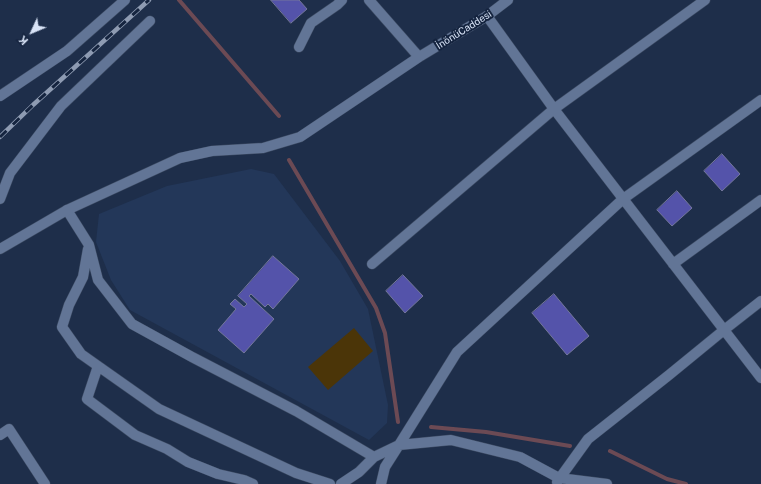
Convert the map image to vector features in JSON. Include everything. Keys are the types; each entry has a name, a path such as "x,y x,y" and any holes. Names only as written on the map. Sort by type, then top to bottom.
{"street":[{"path":"0,96 67,51 125,0"},
{"path":"299,47 311,23 342,0"},
{"path":"369,0 419,57"},
{"name":"İnönüCaddesi","path":"0,249 67,210 180,158 212,152 263,148 300,137 419,57 487,16 508,0"},
{"path":"372,264 554,109 705,0"},
{"path":"487,16 554,109 761,378"},
{"path":"0,199 10,173 61,106 150,21"},
{"path":"380,484 385,467 457,352 623,199 761,100"},
{"path":"673,264 761,200"},
{"path":"67,210 88,245 98,280 132,324 296,411 374,457"},
{"path":"88,245 83,277 69,305 62,327 81,354 159,409 296,473 330,484"},
{"path":"558,481 588,439 761,301"},
{"path":"98,366 87,399 135,435 167,449 188,462 218,474 244,480 253,484"},
{"path":"0,435 9,428 45,484"},
{"path":"341,484 359,472 374,457 399,446 451,440 520,457 558,481 607,484"}],"shaded area":[{"path":"251,169 274,174 340,261 368,309 388,405 387,423 369,440 130,310 111,280 96,242 99,214 167,186"},
{"path":"354,328 373,351 328,390 308,367"}],"building":[{"path":"271,0 299,0 307,9 291,23"},
{"path":"722,154 740,174 722,191 704,171"},
{"path":"677,191 692,208 672,226 657,210"},
{"path":"273,256 299,279 273,309 268,304 265,307 251,294 249,296 274,319 244,353 218,330 236,309 230,304 235,299 244,307 247,304 238,296"},
{"path":"403,275 423,296 405,313 386,291"},
{"path":"554,294 589,336 567,355 532,313"}],"waterway":[{"path":"179,0 279,116"},
{"path":"289,160 376,308 385,333 398,422"},
{"path":"431,427 486,432 570,446"},
{"path":"610,451 667,479 686,484"}],"railway":[{"path":"0,137 33,105 149,0"}]}
